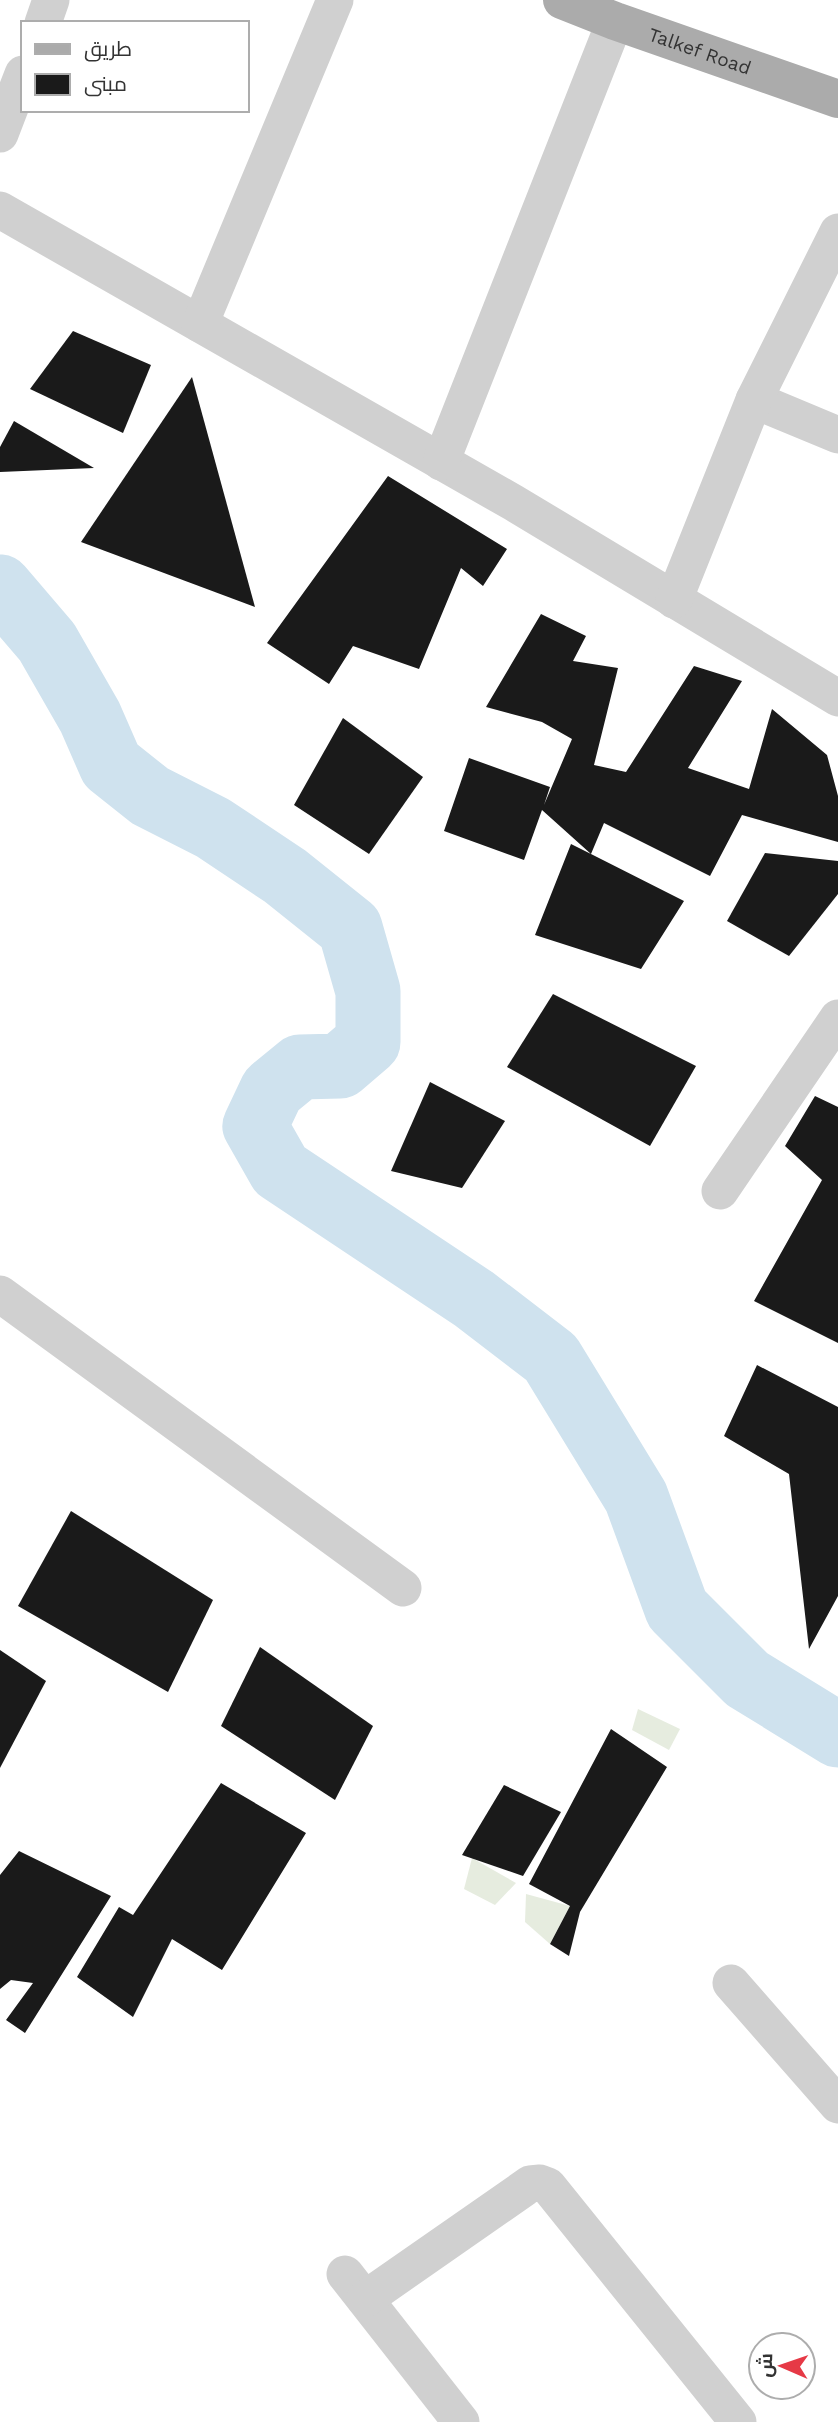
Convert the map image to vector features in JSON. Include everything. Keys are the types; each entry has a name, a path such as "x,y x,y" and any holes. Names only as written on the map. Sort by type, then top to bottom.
{"main road":[{"name":"Talkef Road","path":"562,0 838,99"}],"street":[{"path":"44,21 51,0"},
{"path":"200,324 335,0"},
{"path":"441,462 615,21"},
{"path":"0,134 21,79"},
{"path":"0,210 441,462 838,698"},
{"path":"674,600 754,400 838,232"},
{"path":"754,400 838,435"},
{"path":"720,1191 838,1018"},
{"path":"0,1294 403,1588"},
{"path":"731,1983 838,2105"},
{"path":"461,2422 355,2287 530,2184 540,2183 548,2186 738,2422"}],"shaded area":[{"path":"638,1709 680,1729 669,1750 632,1730"},
{"path":"472,1858 516,1883 495,1905 464,1889"},
{"path":"526,1894 570,1906 550,1944 525,1922"}],"building":[{"path":"73,331 151,365 123,433 30,389"},
{"path":"192,377 255,607 81,542"},
{"path":"14,421 94,468 0,472 0,447"},
{"path":"388,476 507,549 483,586 461,568 419,669 353,646 329,684 267,643"},
{"path":"541,614 586,636 573,661 618,668 594,765 626,772 694,666 742,681 688,768 749,789 772,709 827,755 838,796 838,842 742,815 710,876 604,823 591,854 542,810 524,860 444,831 469,758 550,787 544,805 572,739 542,722 486,707"},
{"path":"343,718 423,777 369,854 294,805"},
{"path":"571,844 684,901 641,969 535,935"},
{"path":"765,853 838,861 838,894 789,956 727,921"},
{"path":"553,994 696,1066 650,1146 507,1067"},
{"path":"430,1082 505,1121 462,1188 391,1171"},
{"path":"815,1096 838,1107 838,1343 754,1301 822,1180 785,1146"},
{"path":"757,1365 838,1407 838,1596 809,1649 789,1474 724,1436"},
{"path":"71,1511 213,1600 168,1692 18,1606"},
{"path":"260,1647 373,1726 335,1800 221,1726"},
{"path":"0,1650 46,1681 0,1768"},
{"path":"611,1729 667,1767 580,1912 569,1956 550,1944 570,1906 529,1884"},
{"path":"221,1783 306,1833 222,1970 172,1939 133,2017 77,1977 119,1907 133,1915"},
{"path":"504,1785 561,1812 523,1876 462,1855"},
{"path":"19,1851 111,1896 25,2033 6,2020 33,1983 11,1980 0,1989 0,1875"}],"waterway":[{"path":"0,587 47,642 90,717 111,765 150,796 213,828 285,876 350,928 368,991 368,1042 340,1066 300,1067 272,1090 255,1126 280,1170 474,1299 551,1358 636,1497 677,1609 747,1679 838,1735"}]}
